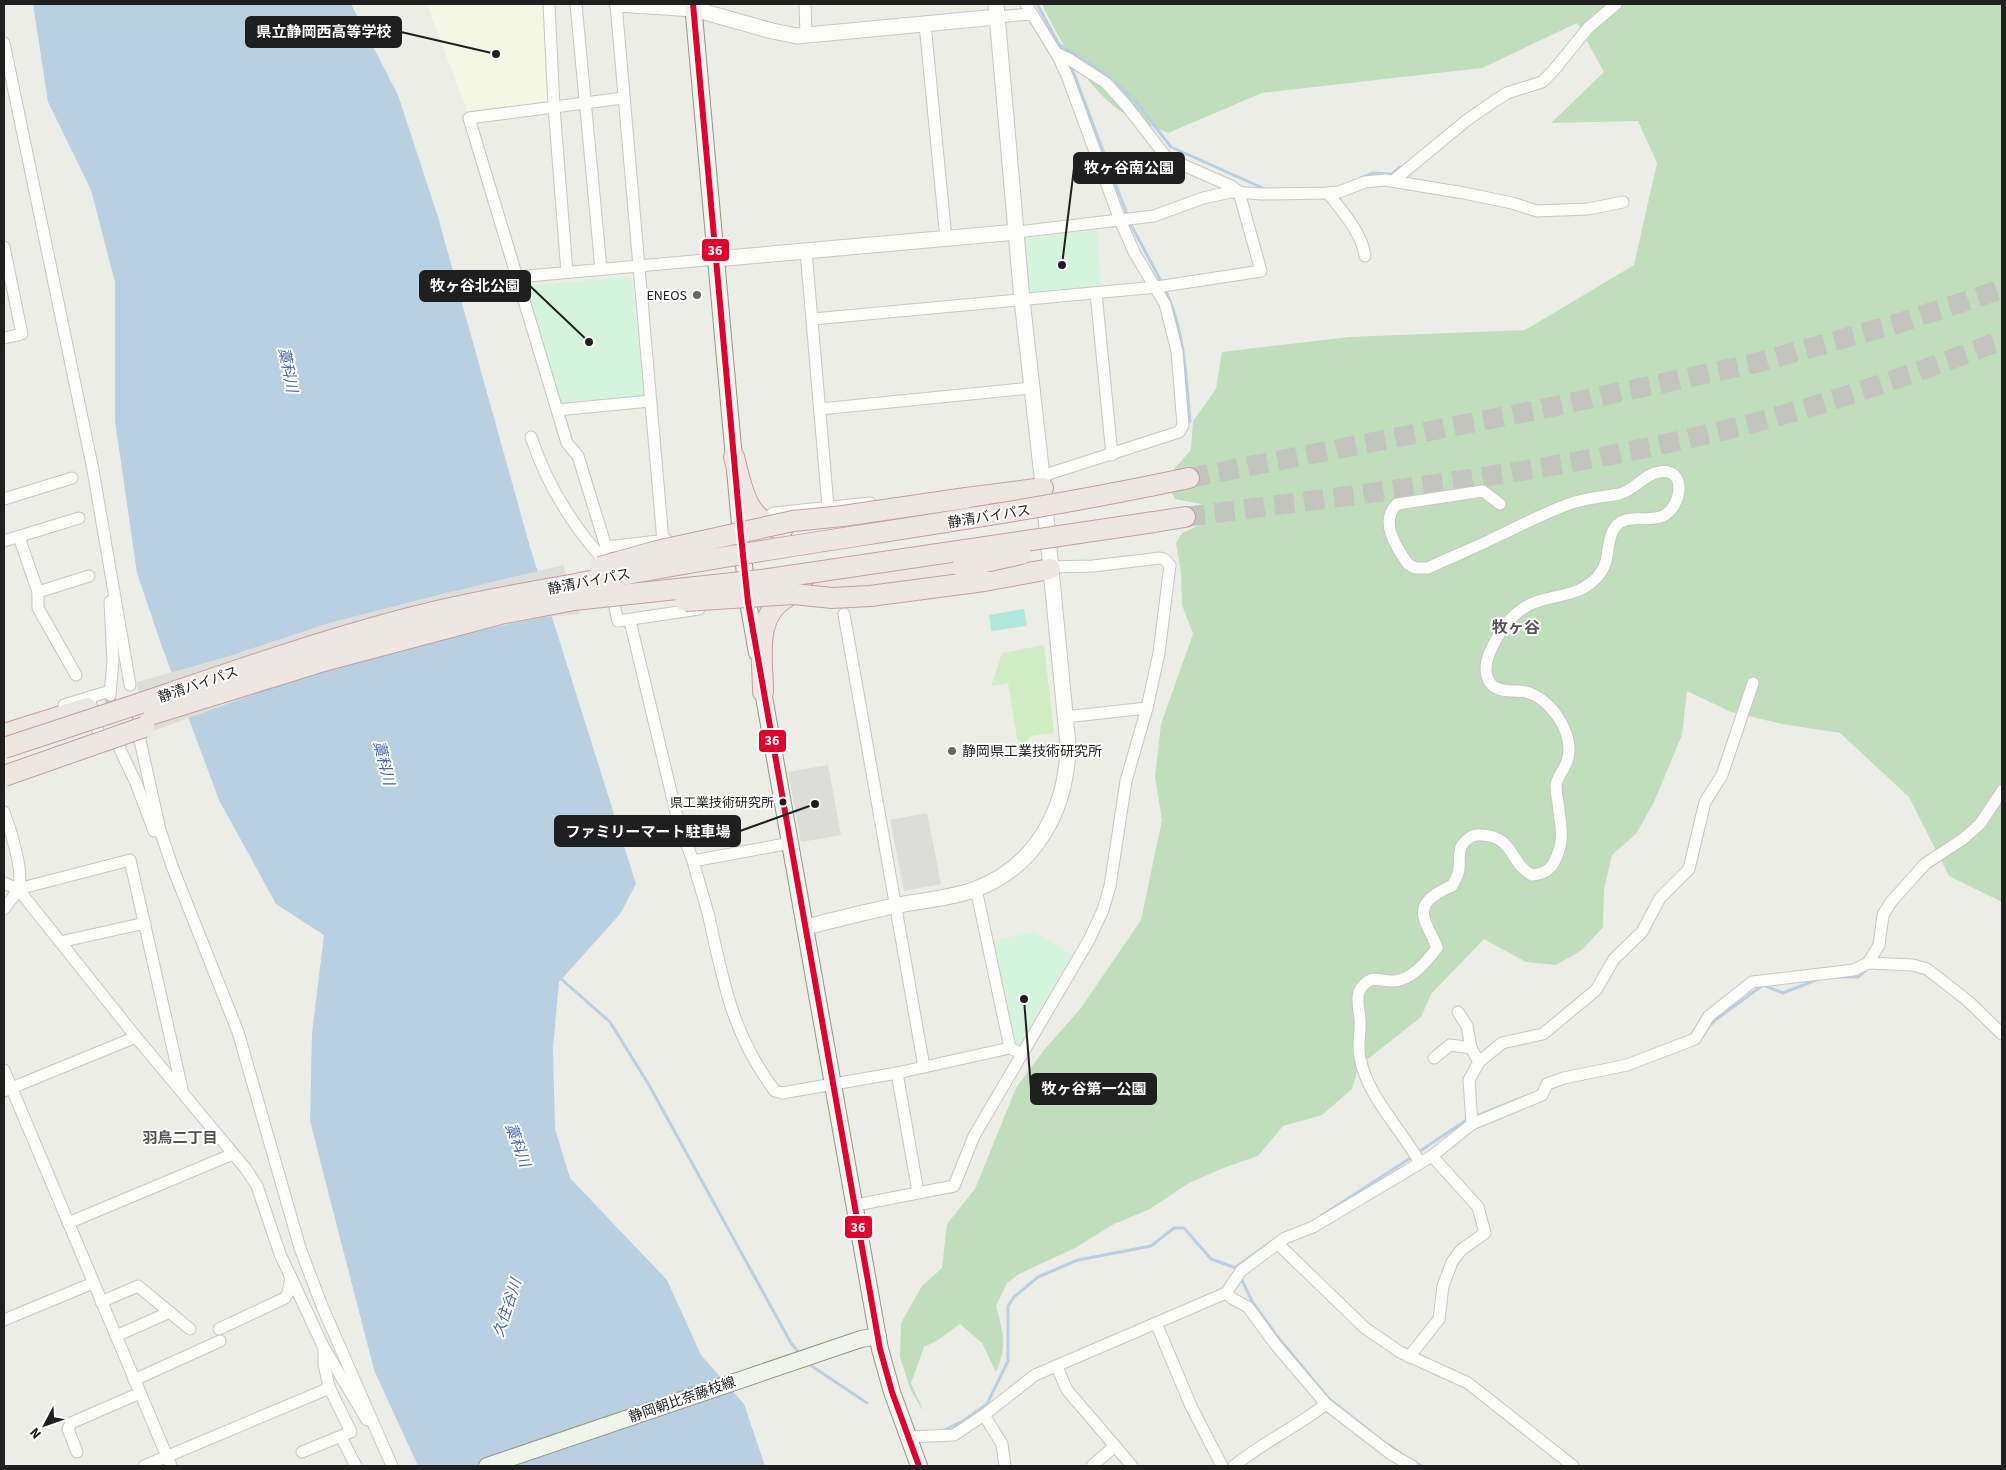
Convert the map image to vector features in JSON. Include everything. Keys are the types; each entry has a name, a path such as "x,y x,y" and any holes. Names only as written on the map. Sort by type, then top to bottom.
{"highway":[{"path":"734,457 748,505 762,521 784,531"},
{"name":"静清バイパス","path":"4,748 265,670 327,660 471,613 657,568 1001,514 1189,478"},
{"path":"741,536 862,523 961,503 1042,482"},
{"path":"471,613 657,551 722,538 755,528 793,521 961,503 1038,502 1101,491 1150,486"},
{"name":"静清バイパス","path":"471,613 500,614 574,600 761,580 1185,517"},
{"path":"748,602 994,561 1154,522"},
{"path":"471,613 794,594 832,598 870,596 984,581 1050,568"},
{"path":"763,692 764,625 768,613 787,597"},
{"path":"4,734 139,692 265,670"},
{"path":"4,776 128,734 265,670"},
{"name":"静清バイパス","path":"4,762 265,670"}],"main road":[{"path":"694,6 748,602 884,1368 907,1437 919,1466"},
{"name":"静岡朝比奈藤枝線","path":"487,1466 760,1372 878,1336"}],"street":[{"path":"549,4 554,107 567,272"},
{"path":"576,4 601,269"},
{"path":"663,541 616,4 694,6 772,31 806,36 925,24 996,10 1029,9 1056,53 1068,78 1120,220 1134,252 1165,304 1177,351 1183,425 1179,432 1042,482"},
{"path":"805,4 806,36"},
{"path":"1393,181 1467,120 1507,93 1542,82 1588,28 1616,4"},
{"path":"806,927 895,906 959,894 976,889 1003,874 1027,854 1048,827 1060,800 1066,774 1068,745 1022,300 996,10"},
{"path":"925,24 946,239"},
{"path":"4,42 93,470 130,685"},
{"path":"813,319 1157,288 1261,271 1239,192 1231,186 1167,158 1126,105 1106,84 1056,53"},
{"path":"531,437 552,485 574,525 601,557 606,547 578,456 567,443 469,118 623,98"},
{"path":"517,277 1017,232 1154,216 1220,193 1328,193 1339,192 1365,182 1393,181 1464,193 1512,203 1537,212 1588,209 1623,202"},
{"path":"1328,193 1350,222 1364,248 1365,256"},
{"path":"4,250 22,334 4,338"},
{"path":"806,251 828,506"},
{"path":"1096,293 1112,455"},
{"path":"820,409 1031,388"},
{"path":"557,410 650,401"},
{"path":"1419,1161 1367,1083 1359,1056 1360,1019 1356,1004 1358,994 1366,982 1372,979 1395,982 1403,979 1427,962 1437,948 1434,938 1424,921 1423,907 1426,902 1442,889 1452,886 1458,874 1462,846 1468,838 1476,835 1494,837 1505,843 1520,866 1532,875 1547,871 1553,865 1563,841 1556,786 1569,757 1571,746 1568,736 1555,712 1537,696 1524,691 1514,692 1495,688 1487,678 1487,658 1495,639 1508,621 1522,609 1536,602 1576,591 1591,583 1606,563 1610,538 1616,526 1621,522 1632,519 1663,516 1676,502 1680,493 1679,483 1675,476 1670,473 1657,472 1629,491 1574,503 1534,519 1428,568 1421,569 1408,564 1390,531 1388,517 1396,504 1483,491 1500,504"},
{"path":"4,499 72,478"},
{"path":"762,521 774,513 828,506 977,489 987,489 994,493"},
{"path":"4,541 79,518"},
{"path":"606,547 741,536"},
{"path":"20,537 38,592 38,608 76,675"},
{"path":"856,1204 954,1186 974,1136 1089,940 1103,910 1110,886 1126,781 1147,708 1159,653 1170,565 1167,561 1160,558 1093,566 1050,568"},
{"path":"4,726 89,696 110,693 113,661 110,568"},
{"path":"38,592 89,576"},
{"path":"615,609 618,621 630,621 640,617 748,602"},
{"path":"844,614 924,1067"},
{"path":"630,621 678,821 693,861 708,914 730,1009 743,1040 772,1087 778,1093 834,1084 897,1073 1010,1048 1022,1054"},
{"path":"1472,1124 1469,1080 1479,1062 1502,1043 1543,1034 1596,990 1614,959 1642,932 1660,898 1689,869 1705,802 1722,775 1754,683"},
{"path":"4,786 101,751 103,748 89,696"},
{"path":"1065,717 1147,708"},
{"path":"137,727 160,830 172,866 238,1032 300,1248 322,1306 392,1466"},
{"path":"117,743 136,783 160,845 172,866"},
{"path":"1868,963 1879,945 1883,915 1891,902 1924,864 1963,839 1980,824 2002,791"},
{"path":"4,812 20,879 18,889 4,909"},
{"path":"693,861 791,844"},
{"path":"18,889 130,860 182,1091"},
{"path":"4,883 18,889 136,1037 246,1169 257,1186 280,1254 324,1348 359,1410 380,1437"},
{"path":"976,889 1010,1048"},
{"path":"60,942 145,923"},
{"path":"907,1437 954,1435 984,1415 1035,1374 1057,1367 1226,1293 1241,1270 1285,1238 1313,1227 1419,1161 1432,1156 1472,1124 1542,1095 1547,1084 1564,1078 1627,1065 1695,1038 1709,1016 1752,982 1854,970 1868,963 1913,965 1928,969 1968,1001 2002,1034"},
{"path":"1458,1012 1467,1026 1471,1048 1479,1062"},
{"path":"7,1089 136,1037"},
{"path":"1434,1058 1450,1045 1471,1048"},
{"path":"4,1070 7,1089 68,1223 169,1461"},
{"path":"897,1073 918,1192"},
{"path":"68,1223 233,1154"},
{"path":"1409,1357 1439,1319 1444,1286 1452,1262 1461,1250 1486,1233 1478,1206 1432,1156"},
{"path":"1278,1244 1365,1328 1409,1357 1468,1383 1573,1466"},
{"path":"219,1329 285,1298 288,1293 291,1277"},
{"path":"4,1320 93,1283"},
{"path":"101,1302 138,1286 190,1329"},
{"path":"1226,1293 1248,1307 1275,1344 1326,1404 1391,1454 1412,1466"},
{"path":"116,1336 170,1312"},
{"path":"1156,1323 1191,1406 1222,1466"},
{"path":"134,1380 220,1341"},
{"path":"302,1452 351,1432 329,1387 324,1364 324,1348"},
{"path":"1057,1367 1067,1390 1132,1466"},
{"path":"144,1466 169,1461 329,1387"},
{"path":"77,1452 68,1429 71,1423 140,1393"},
{"path":"1234,1466 1253,1451 1280,1436 1326,1404"},
{"path":"984,1415 1002,1444 1005,1466"},
{"path":"341,1437 356,1466"},
{"path":"1092,1466 1115,1446"}],"shaded area":[{"path":"427,4 543,4 549,103 467,111"},
{"path":"1024,609 1027,626 991,631 989,615"},
{"path":"828,765 841,835 801,842 788,772"},
{"path":"927,813 941,884 904,891 890,820"}],"green space":[{"path":"1042,4 2002,4 2002,902 1949,876 1909,797 1840,733 1782,724 1731,712 1687,691 1682,735 1654,802 1636,834 1612,855 1604,890 1603,927 1582,950 1556,965 1526,962 1484,939 1431,994 1421,1017 1359,1066 1352,1089 1322,1115 1283,1126 1258,1156 1223,1168 1189,1183 1150,1209 1114,1224 1075,1248 1019,1274 1007,1283 996,1306 1001,1324 1003,1346 1000,1363 996,1372 982,1343 960,1324 938,1340 924,1347 911,1383 924,1412 911,1391 900,1357 901,1323 922,1286 942,1268 947,1224 975,1189 1016,1088 1044,1050 1081,1008 1141,920 1162,820 1155,777 1161,724 1193,634 1182,605 1181,572 1176,543 1182,533 1204,523 1201,504 1175,499 1167,484 1174,469 1191,450 1193,421 1216,389 1222,352 1349,337 1525,330 1634,265 1657,163 1638,121 1551,123 1604,72 1577,23 1482,68 1262,93 1168,133 1122,112 1098,91 1086,78 1066,48"},
{"path":"1097,230 1101,287 1029,294 1025,241 1030,238"},
{"path":"631,277 645,398 560,404 524,286"},
{"path":"1044,645 1054,733 1031,736 1019,750 1008,683 991,686 1002,653"},
{"path":"1034,932 1072,954 1019,1045 1013,1044 992,941"}],"water":[{"path":"33,4 351,4 398,95 438,217 530,547 636,884 620,914 559,982 553,1048 555,1129 570,1178 667,1280 701,1355 744,1404 765,1466 418,1466 374,1370 310,1121 312,1033 324,935 276,904 219,800 161,644 137,573 115,421 115,282 91,190 48,102"}],"pier":[{"path":"563,565 580,614 544,617 388,650 268,689 145,734 137,682 226,657 329,623"}],"waterway":[{"path":"1037,4 1063,52"},
{"path":"1060,45 1107,75 1135,101 1171,147 1265,189"},
{"path":"1071,66 1128,217"},
{"path":"1361,178 1373,173 1392,174 1400,167"},
{"path":"1130,223 1162,283"},
{"path":"1165,289 1172,305 1181,338 1190,422"},
{"path":"1836,977 1858,977 1866,970"},
{"path":"559,977 610,1022 649,1085 791,1343 800,1354"},
{"path":"1707,1029 1714,1021 1763,985 1783,993 1816,980"},
{"path":"1474,1117 1519,1099"},
{"path":"1417,1153 1468,1119"},
{"path":"1321,1216 1412,1157"},
{"path":"942,1431 963,1421 987,1404 1008,1361 1008,1306 1014,1297 1038,1277 1078,1260 1151,1246 1174,1228 1184,1228 1211,1259 1236,1268"},
{"path":"1236,1267 1281,1235"},
{"path":"1240,1276 1252,1301 1277,1336 1329,1399 1370,1431"},
{"path":"807,1363 867,1403"},
{"path":"1389,1445 1400,1453"},
{"path":"1414,1462 1422,1466"}],"tunnel":[{"path":"1189,478 1537,410 1756,363 1899,323 2002,289"},
{"path":"1185,517 1408,488 1556,465 1629,451 1804,409 1889,382 2002,340"},
{"path":"110,695 117,741"}],"transit line":[{"name":"36","path":"693,4 748,602 880,1349 892,1392 919,1466"}],"place":[{"name":"県立静岡西高等学校","path":"496,54"},
{"name":"牧ヶ谷南公園","path":"1062,265"},
{"name":"ENEOS","path":"697,295"},
{"name":"牧ヶ谷北公園","path":"589,342"},
{"name":"静岡県工業技術研究所","path":"952,751"},
{"name":"県工業技術研究所","path":"783,802"},
{"name":"ファミリーマート駐車場","path":"815,804"},
{"name":"牧ヶ谷第一公園","path":"1024,999"}],"district":[{"name":"牧ヶ谷","path":"1516,627"},
{"name":"羽鳥二丁目","path":"180,1138"}],"water label":[{"name":"藁科川","path":"288,370"},
{"name":"藁科川","path":"384,763"},
{"name":"藁科川","path":"518,1145"},
{"name":"久住谷川","path":"507,1308"}]}
